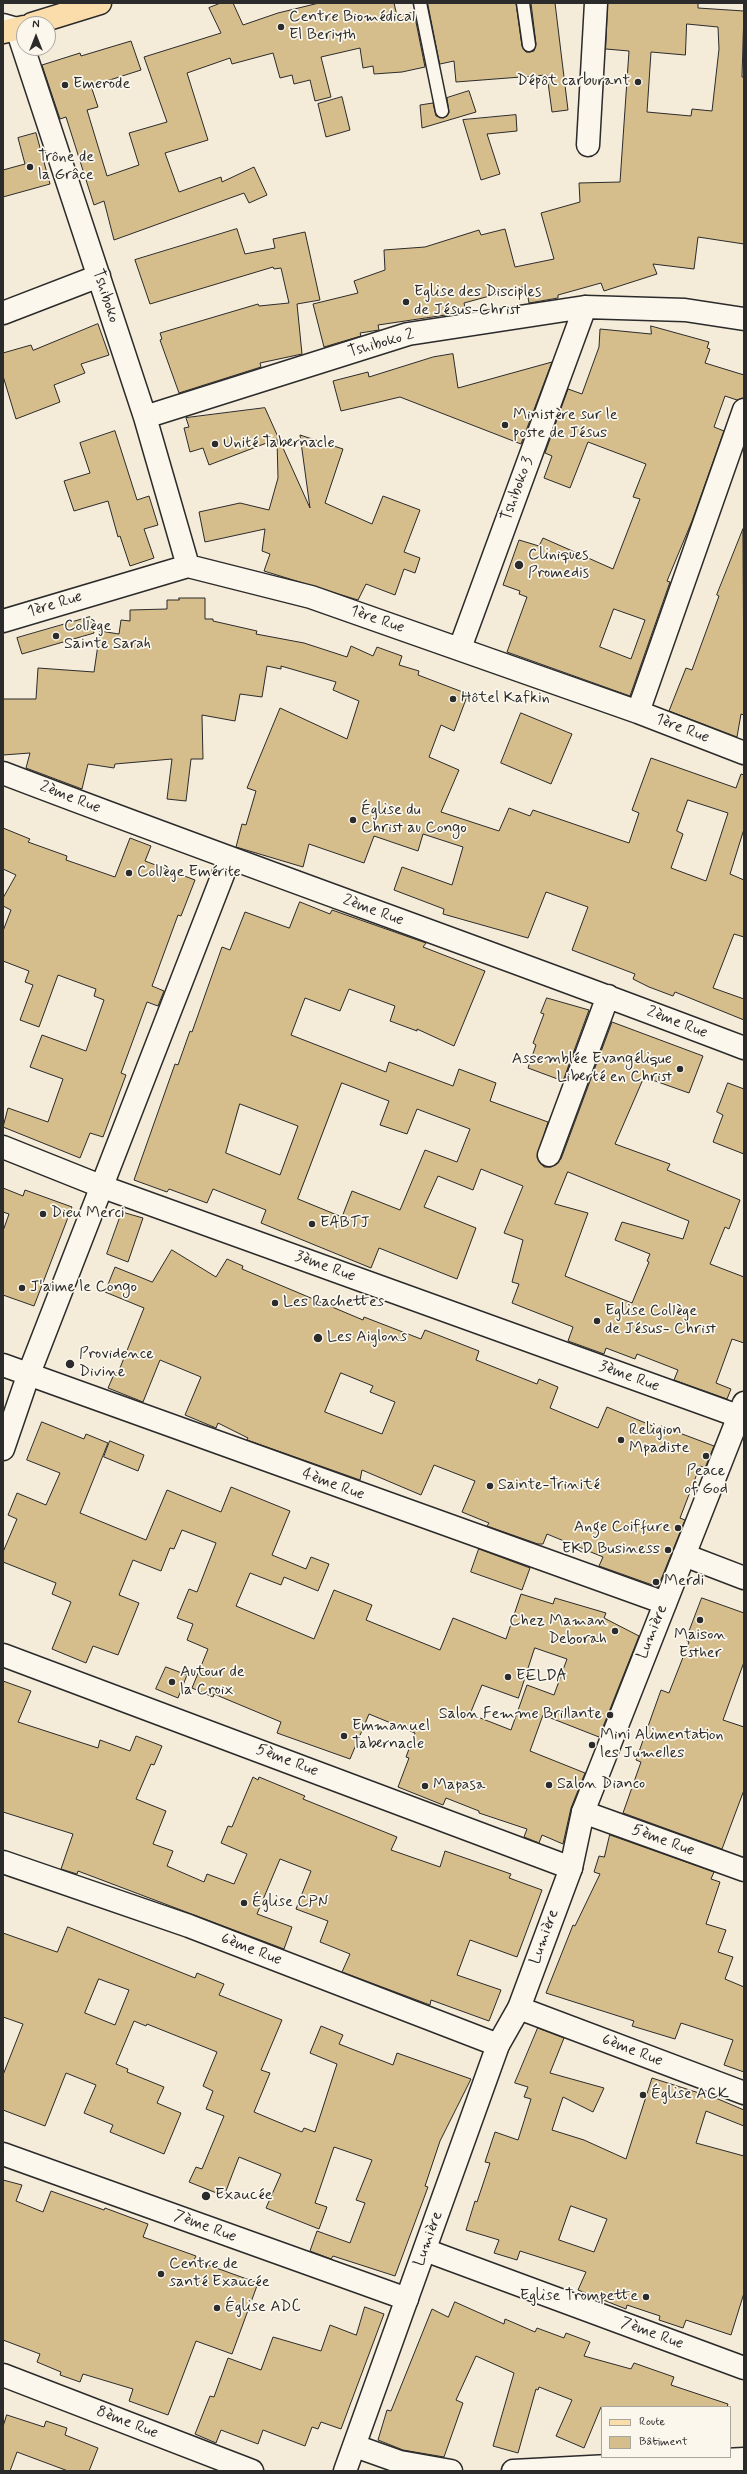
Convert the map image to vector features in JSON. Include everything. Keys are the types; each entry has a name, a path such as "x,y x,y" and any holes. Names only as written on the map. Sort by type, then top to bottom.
{"main road":[{"path":"54,16 100,3"}],"street":[{"path":"588,145 596,3"},
{"name":"Tshiboko","path":"26,56 145,418 188,566"},
{"path":"3,313 99,276"},
{"name":"Tshiboko 2","path":"145,418 408,334 585,307 685,310 744,319"},
{"name":"Tshiboko 3","path":"460,648 585,307"},
{"path":"638,712 744,410"},
{"name":"1ère Rue","path":"3,621 188,566 311,597 460,648 638,712 744,753"},
{"name":"2ème Rue","path":"3,773 229,859 608,996 744,1048"},
{"path":"3,1450 28,1376 103,1187 229,859"},
{"path":"549,1155 608,996"},
{"name":"3ème Rue","path":"3,1147 103,1187 741,1409"},
{"name":"4ème Rue","path":"3,1365 28,1376 665,1603"},
{"name":"Lumière","path":"345,2471 498,2045 519,2008 571,1868 583,1812 741,1409"},
{"path":"684,1555 744,1578"},
{"name":"5ème Rue","path":"3,1655 571,1868"},
{"name":"5ème Rue","path":"583,1812 744,1870"},
{"name":"6ème Rue","path":"3,1862 189,1926 498,2045"},
{"name":"6ème Rue","path":"519,2008 744,2093"},
{"name":"7ème Rue","path":"3,2154 407,2299"},
{"name":"7ème Rue","path":"425,2250 744,2368"},
{"name":"8ème Rue","path":"3,2375 252,2471"},
{"path":"355,2446 400,2462 451,2471"},
{"path":"512,2471 740,2463"}],"lane":[{"path":"420,3 442,111"},
{"path":"523,3 529,45"}],"building":[{"path":"221,3 233,3 243,25 278,13 319,3 394,3 397,16 414,12 425,67 402,72 374,74 373,66 363,68 360,48 321,57 331,97 315,101 310,80 294,84 292,75 280,78 273,53 232,64 230,58 187,73 208,140 165,153 179,192 221,177 222,182 254,167 267,195 249,203 244,193 114,240 104,201 94,205 66,117 60,119 42,65 80,53 81,56 131,41 141,70 91,86 98,107 87,110 107,176 139,165 129,133 167,122 144,57 221,33 209,8"},
{"path":"428,3 516,3 522,46 526,52 530,52 534,51 536,44 531,3 555,3 568,110 552,112 547,75 456,82 454,61 440,64"},
{"path":"608,3 698,3 698,8 744,11 742,77 744,77 744,244 698,237 694,269 653,264 657,274 604,291 601,283 558,295 558,298 529,303 526,286 464,303 466,312 378,325 379,330 360,333 361,336 324,347 313,304 358,293 354,281 385,270 384,250 425,247 479,230 481,235 505,229 515,267 554,259 541,213 580,202 579,183 620,182 629,51 606,49","holes":["687,24 718,27 719,49 712,111 692,109 691,116 647,112 651,52 685,55"]},
{"path":"469,91 476,112 422,128 420,105 433,103 436,116 444,118 449,113 447,98"},
{"path":"342,97 350,130 326,137 318,104"},
{"path":"516,115 517,131 487,134 500,174 481,180 463,120"},
{"name":"Trône de la Grâce","path":"36,133 50,184 3,197 3,170 25,164 18,138"},
{"path":"237,229 245,254 275,248 273,239 305,232 320,300 297,304 302,354 260,363 261,367 179,393 160,340 162,339 160,333 258,304 259,306 289,303 281,268 274,269 273,267 150,304 135,260"},
{"path":"98,324 109,355 81,364 85,373 54,385 60,402 16,419 3,376 3,353 31,345 33,350"},
{"path":"651,326 709,342 707,348 710,349 705,363 744,375 744,398 737,400 725,396 714,427 724,431 692,521 667,581 670,582 630,696 507,652 527,597 519,594 520,591 503,585 519,540 539,546 543,538 613,569 640,499 633,497 646,464 588,442 570,488 544,478 552,456 545,453 568,389 582,394 599,347 600,329 651,334","holes":["614,609 645,620 631,659 600,647"]},
{"path":"453,354 458,388 552,362 521,444 400,397 341,411 333,381 368,372 369,377 433,357"},
{"path":"265,408 310,508 300,435 343,449 325,503 372,524 383,496 420,510 404,552 420,558 415,573 404,569 395,595 366,584 358,600 264,571 270,554 262,551 265,529 205,542 199,512 240,503 269,510 278,478 277,439 209,465 203,448 190,452 184,428 189,427 186,418"},
{"path":"115,431 137,500 149,496 158,525 144,529 154,558 130,566 120,536 118,537 108,501 74,511 64,481 90,473 80,443"},
{"path":"743,529 744,715 741,714 737,737 669,711 686,668 692,670 719,596 717,595"},
{"path":"179,598 205,598 205,619 213,619 213,621 257,631 256,634 304,643 347,657 351,646 373,656 377,647 402,656 399,665 419,671 418,675 468,694 454,731 441,725 429,757 459,770 441,812 499,831 509,808 530,816 533,810 629,843 639,813 632,810 651,758 736,788 741,774 744,775 744,829 730,874 744,880 744,937 734,934 713,988 744,999 744,1020 675,992 673,996 649,987 633,979 635,974 572,950 588,907 546,892 528,938 443,914 444,909 394,890 402,867 452,885 463,847 423,834 418,851 374,836 364,863 309,844 303,867 236,847 242,824 246,825 256,791 247,788 280,708 347,739 359,701 333,690 336,682 281,666 281,669 267,666 262,697 240,694 235,721 202,715 203,759 191,759 186,801 167,799 172,759 115,764 114,768 88,764 82,789 26,768 30,753 3,755 3,699 36,699 38,668 94,672 100,631 119,634 121,620 130,621 130,610 167,609 167,600 179,600","holes":["688,800 728,813 706,881 671,868 683,834 677,831"]},
{"name":"Collège Sainte Sarah","path":"90,617 94,633 22,654 17,638"},
{"path":"521,713 572,734 551,784 501,763"},
{"path":"3,828 30,839 28,842 67,856 66,860 115,877 130,838 151,846 145,861 195,880 181,916 178,915 152,986 164,991 158,1006 147,1002 121,1073 126,1075 103,1137 90,1133 80,1158 3,1127 8,1108 48,1122 63,1079 30,1067 42,1035 86,1051 104,1000 94,996 96,989 58,975 39,1027 20,1020 33,985 25,982 29,971 3,961 3,931 11,910 3,906 3,898 16,875 3,869"},
{"path":"300,902 330,914 332,910 426,943 423,947 485,971 454,1046 417,1029 417,1031 390,1021 395,1006 349,989 340,1011 305,998 291,1035 386,1072 389,1062 453,1086 459,1069 496,1083 490,1101 548,1122 537,1157 544,1167 551,1167 561,1159 612,1022 703,1056 689,1093 644,1077 615,1144 670,1164 667,1170 740,1200 729,1229 725,1227 710,1264 744,1277 744,1343 732,1339 716,1383 731,1389 727,1399 674,1380 678,1370 637,1354 635,1359 606,1348 604,1354 568,1341 573,1327 512,1303 519,1284 512,1282 523,1240 504,1233 523,1186 481,1169 473,1190 438,1176 424,1207 476,1228 457,1279 379,1248 371,1268 261,1223 266,1210 213,1189 207,1203 169,1189 167,1192 134,1180 175,1064 178,1065 190,1031 192,1032 222,947 230,950 245,912 289,928","holes":["342,1083 389,1101 380,1125 407,1134 417,1109 470,1129 457,1162 425,1150 400,1210 352,1191 342,1217 298,1199","240,1104 298,1126 280,1175 226,1153","568,1172 689,1221 683,1239 622,1222 615,1240 650,1254 647,1261 649,1262 632,1303 565,1276 588,1213 555,1204"]},
{"path":"547,998 589,1010 563,1081 528,1068 536,1045 533,1043 544,1014 541,1013"},
{"path":"728,1083 744,1089 744,1154 713,1142 723,1115 717,1112"},
{"path":"3,1188 23,1196 25,1190 72,1207 34,1306 3,1295 3,1231 9,1214 3,1212"},
{"path":"122,1212 143,1218 128,1262 107,1254"},
{"path":"172,1250 216,1277 227,1259 243,1266 242,1269 363,1320 364,1317 421,1339 425,1330 479,1351 476,1360 537,1384 539,1379 558,1387 550,1408 598,1428 607,1407 660,1429 661,1426 714,1446 705,1468 700,1466 680,1518 685,1520 658,1587 599,1566 603,1557 547,1534 543,1544 538,1544 487,1526 489,1523 462,1512 475,1481 434,1465 421,1495 362,1470 360,1480 247,1440 248,1438 218,1423 216,1428 185,1415 201,1377 160,1360 143,1402 108,1388 115,1372 118,1373 144,1308 105,1292 115,1267 152,1282","holes":["341,1373 373,1386 370,1392 395,1402 382,1434 325,1412"]},
{"path":"42,1422 84,1439 86,1434 108,1443 80,1513 146,1540 167,1490 221,1512 231,1487 290,1511 272,1555 306,1569 311,1557 329,1564 318,1591 284,1577 281,1585 250,1573 236,1606 314,1639 334,1590 372,1605 366,1620 440,1650 453,1618 506,1639 521,1594 553,1604 555,1598 606,1613 604,1618 639,1636 599,1737 543,1715 530,1751 585,1773 571,1808 563,1844 542,1835 539,1843 524,1837 527,1829 479,1813 479,1811 446,1798 443,1805 398,1787 409,1758 406,1757 415,1733 369,1714 350,1759 277,1733 281,1722 214,1694 213,1697 192,1688 208,1649 187,1640 193,1624 177,1618 189,1589 197,1592 216,1543 182,1530 174,1549 170,1548 161,1571 133,1560 119,1595 139,1603 118,1655 93,1646 86,1663 52,1649 71,1602 52,1594 56,1583 3,1562 3,1552 17,1519 8,1515 17,1493 46,1505 60,1473 27,1460","holes":["535,1648 567,1659 554,1695 527,1685 511,1730 470,1714 482,1685 518,1698"]},
{"path":"110,1441 144,1455 138,1471 104,1457"},
{"path":"479,1549 530,1568 522,1590 471,1572"},
{"path":"702,1598 744,1613 744,1662 723,1720 744,1727 744,1790 722,1849 623,1813 641,1762 636,1760 661,1690 669,1693 689,1642 686,1640"},
{"name":"Autour de la Croix","path":"166,1667 187,1675 178,1698 156,1689"},
{"path":"3,1681 31,1691 18,1722 98,1748 100,1740 130,1751 136,1736 162,1746 154,1765 151,1764 136,1799 166,1811 153,1844 173,1851 167,1866 204,1882 207,1874 234,1884 247,1854 221,1843 228,1826 232,1827 253,1777 258,1780 259,1777 305,1796 303,1799 397,1837 391,1850 440,1867 445,1851 511,1874 509,1878 542,1890 517,1957 470,1940 457,1975 501,1990 489,2021 431,2000 430,2005 342,1972 350,1954 320,1942 328,1921 296,1909 311,1871 280,1859 257,1914 292,1927 284,1949 78,1871 77,1874 61,1869 73,1834 3,1812"},
{"path":"610,1835 714,1872 711,1879 720,1882 706,1924 726,1930 718,1952 733,1957 725,1979 744,1987 744,2072 724,2065 733,2040 681,2023 675,2039 632,2026 634,2021 546,1993 573,1925 575,1926 600,1874 594,1872 599,1856 604,1857"},
{"path":"68,1927 195,1978 197,1973 224,1984 219,1995 282,2020 261,2070 270,2073 254,2112 302,2132 304,2128 315,2132 337,2064 310,2053 321,2026 343,2035 339,2044 393,2065 397,2053 471,2079 440,2141 425,2186 428,2187 395,2276 333,2256 331,2259 310,2251 317,2231 350,2243 365,2203 356,2200 372,2160 334,2147 315,2203 327,2207 319,2229 266,2208 281,2174 239,2157 224,2196 189,2182 196,2167 202,2169 224,2116 206,2109 213,2091 203,2086 217,2052 147,2024 146,2026 134,2021 116,2064 128,2069 127,2072 164,2087 157,2103 181,2113 164,2154 110,2132 113,2125 84,2113 96,2085 66,2073 45,2126 3,2110 3,2075 23,2024 3,2017 3,1933 57,1952","holes":["99,1979 129,1990 115,2025 85,2013"]},
{"path":"538,2028 564,2038 550,2073 604,2088 593,2112 563,2097 552,2130 584,2140 626,2159 652,2078 718,2099 744,2110 744,2126 706,2111 696,2143 744,2156 744,2293 731,2335 686,2320 683,2328 659,2320 660,2316 627,2305 626,2309 578,2290 586,2272 520,2251 517,2260 494,2253 499,2240 466,2230 475,2201 477,2202 490,2163 485,2162 495,2132 518,2140 531,2099 524,2097 528,2087 515,2083","holes":["571,2206 607,2219 594,2252 559,2240"]},
{"path":"3,2180 22,2185 16,2201 43,2212 51,2191 104,2210 105,2208 148,2224 143,2237 196,2256 194,2260 258,2283 232,2354 196,2341 168,2415 129,2401 133,2389 83,2374 80,2382 60,2375 61,2372 37,2362 40,2354 3,2340"},
{"path":"455,2302 504,2324 505,2319 535,2332 537,2328 564,2338 566,2333 590,2342 584,2356 631,2369 634,2363 674,2377 671,2385 728,2404 727,2406 601,2406 584,2448 556,2436 572,2400 539,2387 538,2390 536,2389 518,2453 493,2446 514,2373 476,2356 456,2400 463,2403 444,2457 403,2450 378,2440 387,2410 391,2411 432,2309 448,2317"},
{"path":"365,2307 384,2314 341,2429 321,2422 318,2429 312,2427 305,2446 263,2430 258,2444 221,2430 216,2443 195,2434 210,2396 214,2397 228,2358 261,2370 273,2337 321,2351 330,2325 356,2335"},
{"path":"7,2415 44,2427 46,2421 67,2428 65,2435 98,2448 89,2471 68,2471 17,2452 10,2471 3,2471 3,2427"}],"place":[{"name":"Centre Biomédical El Beriyth","path":"281,27"},
{"name":"Dépôt carburant","path":"638,82"},
{"name":"Emerode","path":"65,85"},
{"name":"Trône de la Grâce","path":"30,167"},
{"name":"Eglise des Disciples de Jésus-Christ","path":"406,302"},
{"name":"Ministère sur le poste de Jésus","path":"505,425"},
{"name":"Unité Tabernacle","path":"215,444"},
{"name":"Cliniques Promedis","path":"519,565"},
{"name":"Collège Sainte Sarah","path":"56,636"},
{"name":"Hôtel Kafkin","path":"453,699"},
{"name":"Église du Christ au Congo","path":"353,820"},
{"name":"Collège Emérite","path":"129,873"},
{"name":"Assemblée Evangélique Liberté en Christ","path":"680,1069"},
{"name":"Dieu Merci","path":"43,1214"},
{"name":"EABTJ","path":"312,1224"},
{"name":"J'aime le Congo","path":"22,1288"},
{"name":"Les Rachettes","path":"275,1303"},
{"name":"Eglise Collège de Jésus- Christ","path":"597,1321"},
{"name":"Les Aiglons","path":"318,1338"},
{"name":"Providence Divine","path":"70,1364"},
{"name":"Religion Mpadiste","path":"621,1440"},
{"name":"Peace of God","path":"706,1456"},
{"name":"Sainte-Trinité","path":"490,1486"},
{"name":"Ange Coiffure","path":"678,1528"},
{"name":"EKD Business","path":"668,1550"},
{"name":"Merdi","path":"656,1582"},
{"name":"Maison Esther","path":"700,1620"},
{"name":"Chez Maman Deborah","path":"615,1631"},
{"name":"EELDA","path":"508,1677"},
{"name":"Autour de la Croix","path":"172,1682"},
{"name":"Salon Femme Brillante","path":"610,1715"},
{"name":"Emmanuel Tabernacle","path":"344,1736"},
{"name":"Mini Alimentation les Jumelles","path":"592,1745"},
{"name":"Salon Dianco","path":"549,1785"},
{"name":"Mapasa","path":"425,1786"},
{"name":"Église CPN","path":"244,1903"},
{"name":"Église ACK","path":"643,2095"},
{"name":"Exaucée","path":"206,2196"},
{"name":"Centre de santé Exaucée","path":"161,2274"},
{"name":"Eglise Trompette","path":"646,2297"},
{"name":"Église ADC","path":"217,2308"}]}
